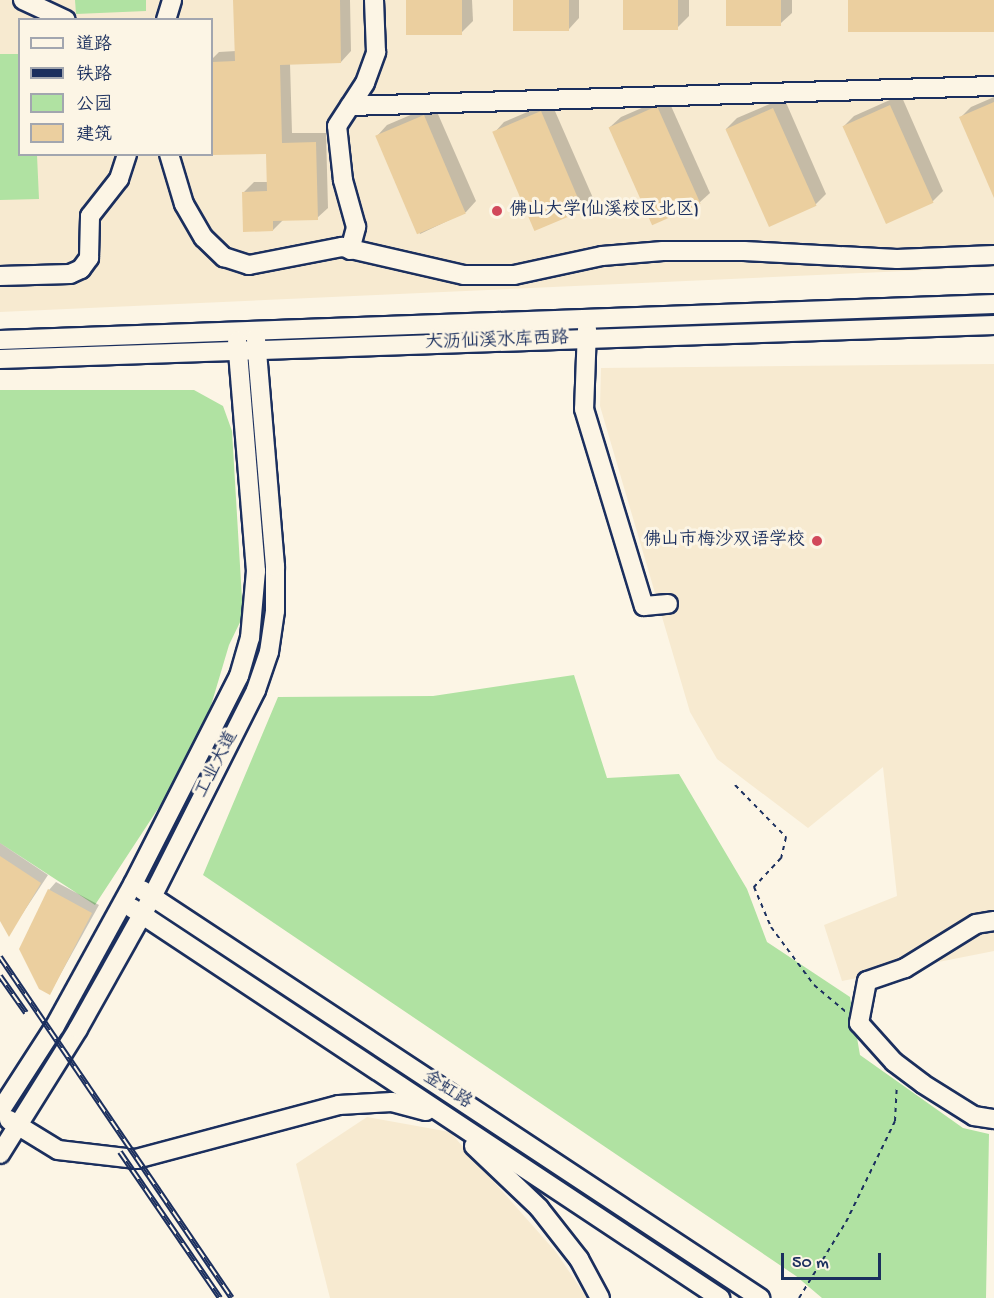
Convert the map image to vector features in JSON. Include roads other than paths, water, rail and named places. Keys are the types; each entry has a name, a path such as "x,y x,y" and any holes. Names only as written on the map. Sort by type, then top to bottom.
{"street":[{"path":"23,0 62,18"},
{"path":"167,18 172,0"},
{"path":"350,250 356,227 343,180 337,126 365,83 376,52 375,0"},
{"path":"350,106 994,86"},
{"path":"0,276 70,274 81,269 89,258 90,216 119,179 126,156"},
{"path":"170,156 184,204 204,238 224,257 249,265 342,247 464,275 514,275 602,256 663,251 897,259 994,255"},
{"path":"0,340 994,304"},
{"path":"588,318 584,409 644,606 668,604"},
{"name":"大沥仙溪水库西路","path":"0,359 994,325"},
{"name":"工业大道","path":"7,1086 55,1026 123,903 225,708 250,638 256,571 236,331"},
{"name":"工业大道","path":"0,1154 19,1127 152,897 256,690 268,652 275,611 275,566 255,331"},
{"name":"金虹路","path":"133,884 760,1298"},
{"name":"金虹路","path":"123,903 720,1298"},
{"path":"994,921 976,924 905,968 867,981 859,1023 898,1065 974,1116 994,1119"},
{"path":"7,1086 0,1113 58,1150 136,1159 339,1105 414,1106 450,1120 539,1208 579,1259 600,1298"}],"railway":[{"path":"0,957 232,1298"},
{"path":"0,976 26,1013"},
{"path":"120,1152 220,1298"}],"place":[{"name":"佛山大学(仙溪校区北区)","path":"497,211"},
{"name":"佛山市梅沙双语学校","path":"817,541"}]}
